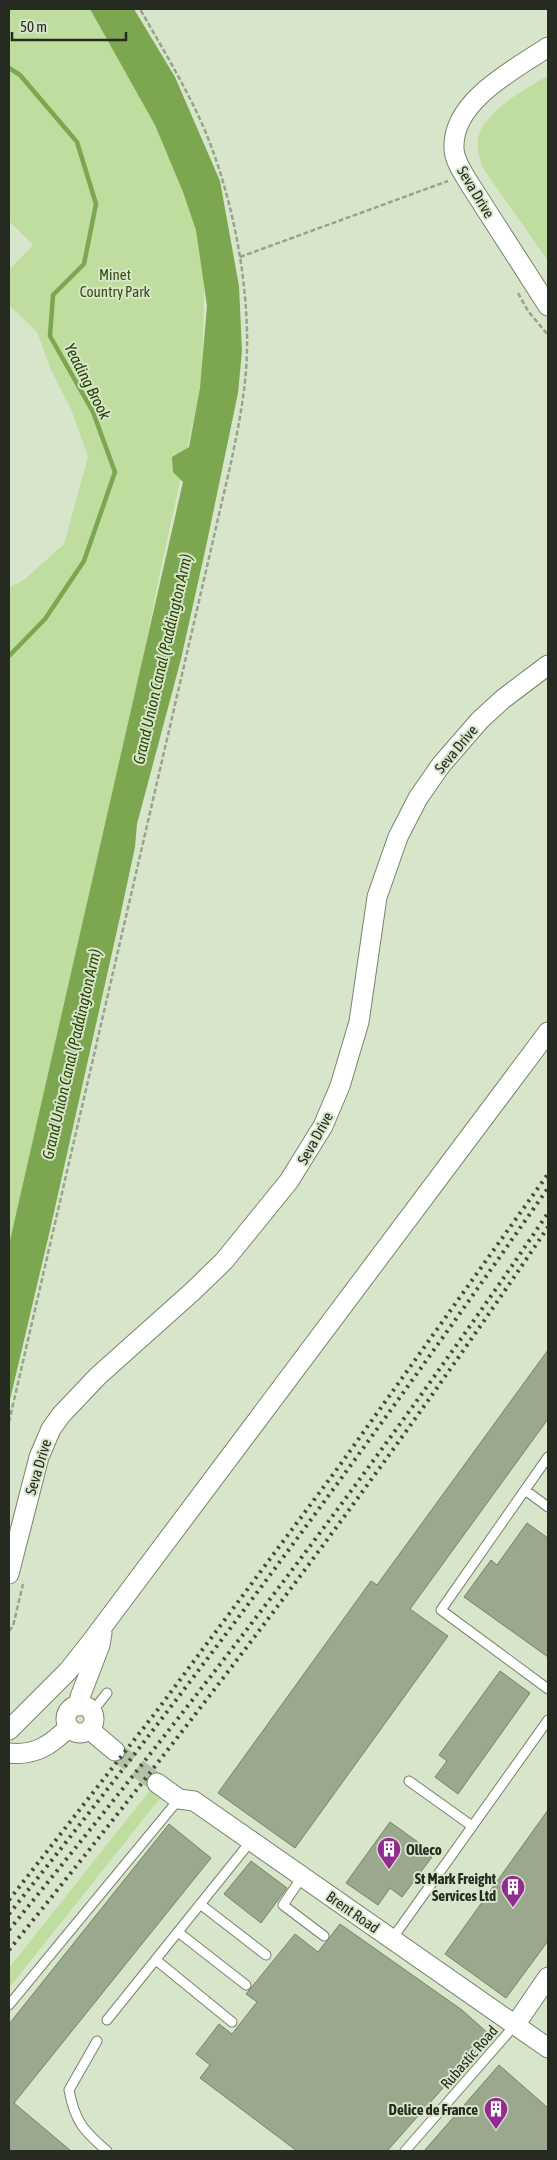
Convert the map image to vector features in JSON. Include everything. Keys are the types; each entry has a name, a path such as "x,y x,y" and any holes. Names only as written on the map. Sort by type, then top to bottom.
{"street":[{"name":"Seva Drive","path":"548,47 489,86 475,99 457,129 454,148 459,164 469,183 548,306"},
{"name":"Seva Drive","path":"9,1574 39,1457 51,1429 61,1415 98,1376 224,1261 289,1181 323,1126 340,1086 359,1022 377,897 398,837 418,798 441,765 480,720 503,699 548,665"},
{"path":"9,1730 68,1671 548,1032"},
{"path":"9,1753 32,1752 46,1747 69,1727 81,1733 87,1716 84,1685 100,1645 103,1624"},
{"path":"87,1716 114,1751"},
{"name":"Brent Road","path":"157,1782 179,1799 194,1801 548,2048"},
{"path":"515,2025 548,1977"}],"lane":[{"path":"548,1457 441,1610 548,1689"},
{"path":"525,1490 548,1507"},
{"path":"87,1716 107,1693"},
{"path":"392,1939 548,1720"},
{"path":"409,1781 472,1826"},
{"path":"9,2005 179,1799"},
{"path":"107,2020 251,1841"},
{"path":"302,1876 283,1905 324,1936"},
{"path":"200,1904 266,1955"},
{"path":"178,1932 246,1985"},
{"path":"156,1960 232,2022"},
{"name":"Rubastic Road","path":"405,2151 515,2025"},
{"path":"98,2042 69,2090 72,2107 84,2130 107,2151"}],"path":[{"path":"9,1422 240,416 246,380 247,343 239,257 221,174 198,116 140,9"},
{"path":"239,257 449,181"}],"green space":[{"name":"Minet Country Park","path":"9,9 98,9 155,108 205,253 202,382 160,572 121,773 9,1250 9,588 25,579 64,544 88,457 71,409 51,370 37,332 9,305 9,270 33,245 9,221"},
{"path":"548,76 548,261 483,168 479,155 478,141 487,121 496,111 517,94"},
{"path":"151,1789 161,1797 9,1988 9,1968"}],"water":[{"name":"Grand Union Canal (Paddington Arm)","path":"90,9 134,9 175,77 220,181 239,286 242,351 238,393 207,542 181,659 137,824 135,847 120,917 9,1404 9,1245 183,482 173,472 172,457 189,447 200,388 207,306 196,230 183,192 155,125"}],"building":[{"path":"548,1350 548,1419 410,1609 448,1636 295,1848 218,1793 371,1581 377,1585"},
{"path":"527,1523 548,1538 548,1657 464,1597 491,1560 497,1565"},
{"path":"500,1671 530,1693 458,1794 435,1777 447,1761 439,1755"},
{"name":"St Mark Freight Services Ltd","path":"548,1810 548,1941 506,1998 445,1954"},
{"name":"Olleco","path":"390,1822 422,1845 420,1848 432,1857 402,1897 390,1888 378,1905 346,1883"},
{"path":"169,1824 211,1858 14,2103 71,2151 9,2151 9,2024"},
{"path":"251,1861 287,1888 261,1923 224,1894"},
{"path":"340,1924 462,2010 490,2035 387,2151 297,2151 200,2078 210,2065 196,2054 219,2024 232,2034 257,2002 246,1994 295,1934 318,1952"},
{"name":"Delice de France","path":"499,2065 548,2108 548,2151 424,2151"}],"waterway":[{"name":"Yeading Brook","path":"9,68 20,75 77,142 96,204 84,264 53,295 50,336 93,412 115,472 84,561 45,619 9,656"}],"tunnel":[{"path":"115,1751 157,1783"}],"railway":[{"path":"9,1900 156,1712 340,1465 548,1174"},
{"path":"9,1914 217,1646 418,1373 548,1188"},
{"path":"9,1930 80,1843 286,1578 419,1397 548,1213"},
{"path":"9,1950 80,1862 286,1594 419,1413 548,1227"}],"place":[{"name":"Olleco","path":"389,1870"},
{"name":"St Mark Freight Services Ltd","path":"513,1908"},
{"name":"Delice de France","path":"496,2130"}]}
